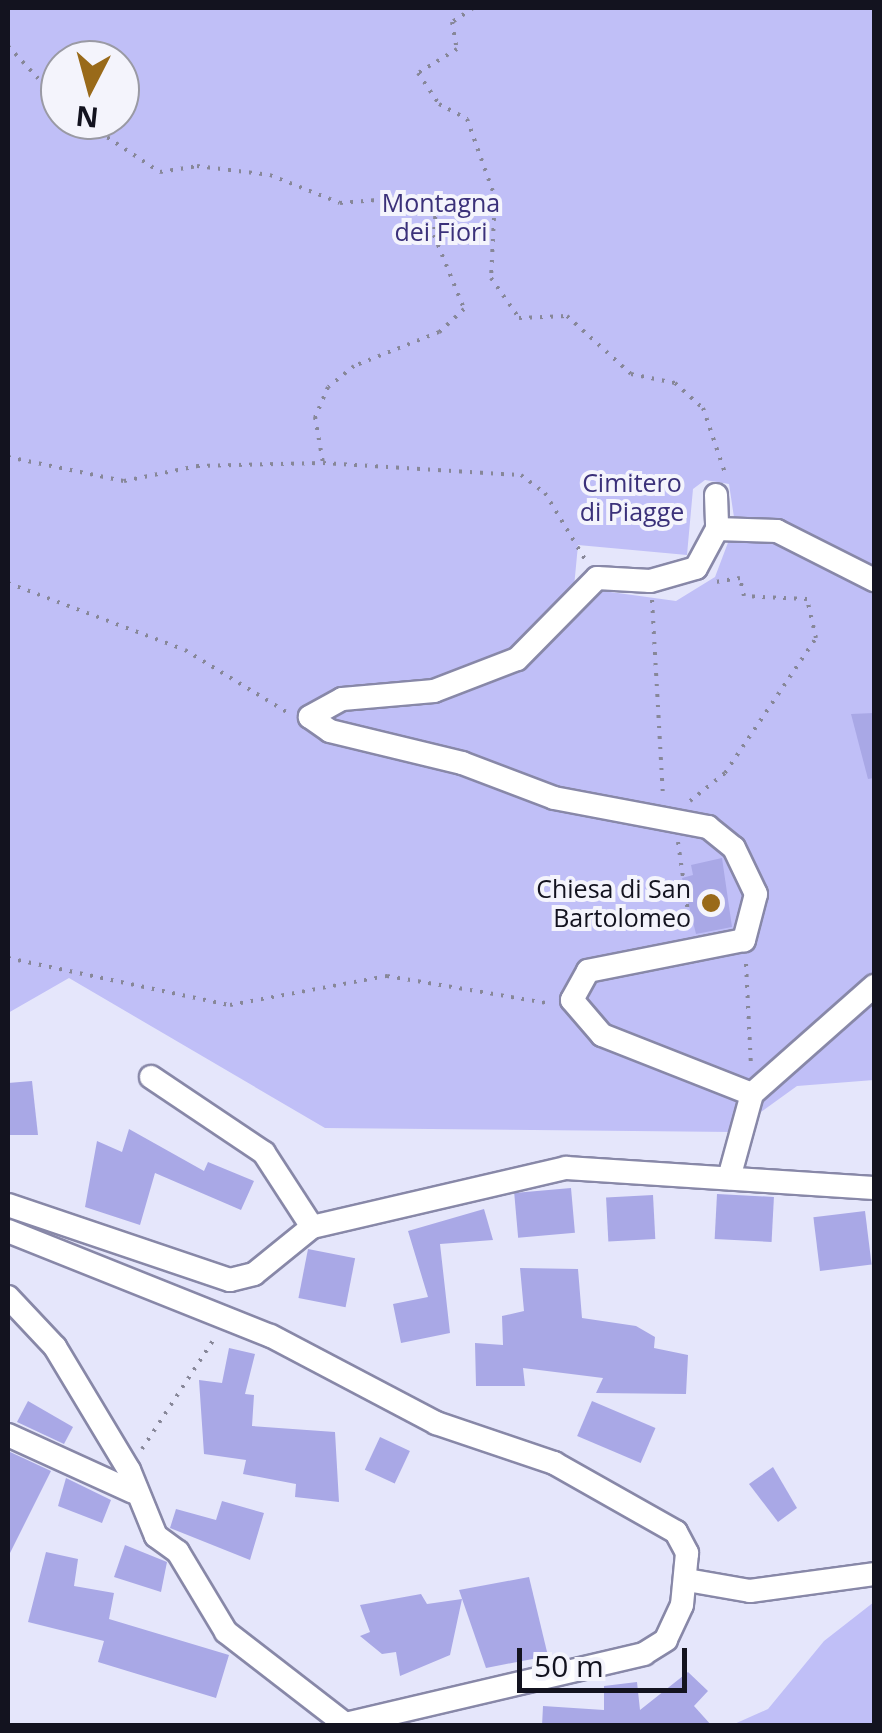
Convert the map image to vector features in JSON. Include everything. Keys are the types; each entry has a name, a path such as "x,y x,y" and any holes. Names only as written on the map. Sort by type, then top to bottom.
{"street":[{"path":"716,496 717,529 690,569 650,581 597,578 516,659 434,691 342,700 310,717 330,731 462,762 554,798 688,824 734,848 756,894 744,940 695,954 588,970 572,989 576,1011 602,1035 752,1094"},
{"path":"717,529 777,531 874,580"},
{"path":"729,1178 752,1094 874,986"},
{"path":"150,1077 264,1152 312,1228"},
{"path":"8,1206 230,1280 254,1274 312,1228 566,1168 874,1188"},
{"path":"8,1231 228,1318 436,1424 630,1498 676,1532 687,1580 678,1622 644,1654 341,1725 226,1632 131,1481 55,1347 8,1298"},
{"path":"8,1436 131,1481"},
{"path":"687,1580 750,1591 874,1574"}],"path":[{"path":"472,8 452,22 457,50 418,73 438,104 467,119 495,196 491,278 520,318 566,316 631,374 675,383 704,408 725,472 716,496"},
{"path":"8,46 40,80"},
{"path":"111,140 160,172 197,166 270,175 340,203 426,196 436,206 434,235 464,309 439,332 354,366 328,387 314,417 323,463"},
{"path":"8,457 124,480 197,466 323,463 521,474 545,493 597,578"},
{"path":"690,569 697,588 730,576 740,578 744,596 806,599 816,638 726,773 690,794 695,954"},
{"path":"650,581 663,807 688,824"},
{"path":"8,583 185,650 286,713 310,717"},
{"path":"744,940 752,1094"},
{"path":"8,958 230,1005 387,976 501,989 576,1011"},
{"path":"131,1481 228,1318"}],"green space":[{"path":"8,8 874,8 874,1080 797,1086 733,1132 325,1128 69,978 8,1013","holes":["705,480 729,484 735,524 715,577 676,601 574,587 578,545 687,555 693,489"]},
{"path":"874,1602 874,1725 732,1725 768,1709 824,1641"}],"building":[{"path":"874,713 874,778 868,779 851,714"},
{"name":"Chiesa di San Bartolomeo","path":"722,858 732,927 696,934 682,878 693,875 691,865"},
{"path":"32,1081 38,1135 8,1135 8,1083"},
{"path":"129,1129 204,1171 208,1162 254,1181 241,1210 155,1173 140,1225 85,1207 97,1141 122,1152"},
{"path":"571,1188 575,1233 518,1238 514,1193"},
{"path":"717,1194 774,1197 772,1242 715,1239"},
{"path":"653,1195 655,1239 608,1241 606,1197"},
{"path":"484,1209 493,1240 440,1244 450,1333 401,1343 393,1304 428,1297 408,1231"},
{"path":"865,1211 872,1265 820,1271 813,1217"},
{"path":"308,1249 355,1258 346,1307 298,1298"},
{"path":"520,1268 578,1269 582,1318 636,1326 655,1337 654,1348 688,1355 686,1394 596,1393 603,1378 523,1368 525,1386 476,1386 475,1343 503,1345 502,1316 524,1311"},
{"path":"229,1348 255,1354 245,1394 254,1395 252,1426 335,1432 339,1502 295,1497 296,1484 243,1474 246,1460 204,1454 199,1380 222,1383"},
{"path":"28,1401 73,1427 64,1444 17,1422"},
{"path":"592,1401 656,1428 641,1463 577,1436"},
{"path":"380,1437 410,1451 395,1484 365,1470"},
{"path":"8,1451 51,1471 8,1557"},
{"path":"773,1467 797,1508 778,1522 749,1484"},
{"path":"66,1478 111,1500 102,1523 58,1506"},
{"path":"222,1501 264,1513 250,1560 170,1528 176,1509 216,1520"},
{"path":"125,1545 167,1562 161,1592 114,1577"},
{"path":"46,1552 78,1559 74,1586 114,1593 109,1619 229,1655 216,1698 98,1662 104,1641 28,1622"},
{"path":"529,1577 548,1656 486,1668 459,1590"},
{"path":"421,1594 427,1604 462,1599 450,1655 400,1676 396,1652 382,1654 360,1636 370,1632 360,1605"},
{"path":"688,1672 708,1691 694,1706 712,1726 542,1726 543,1706 604,1710 604,1686 637,1682 640,1710"}],"place":[{"name":"Chiesa di San Bartolomeo","path":"711,903"}],"park label":[{"name":"Montagna dei Fiori","path":"441,218"},
{"name":"Cimitero di Piagge","path":"632,498"}]}
